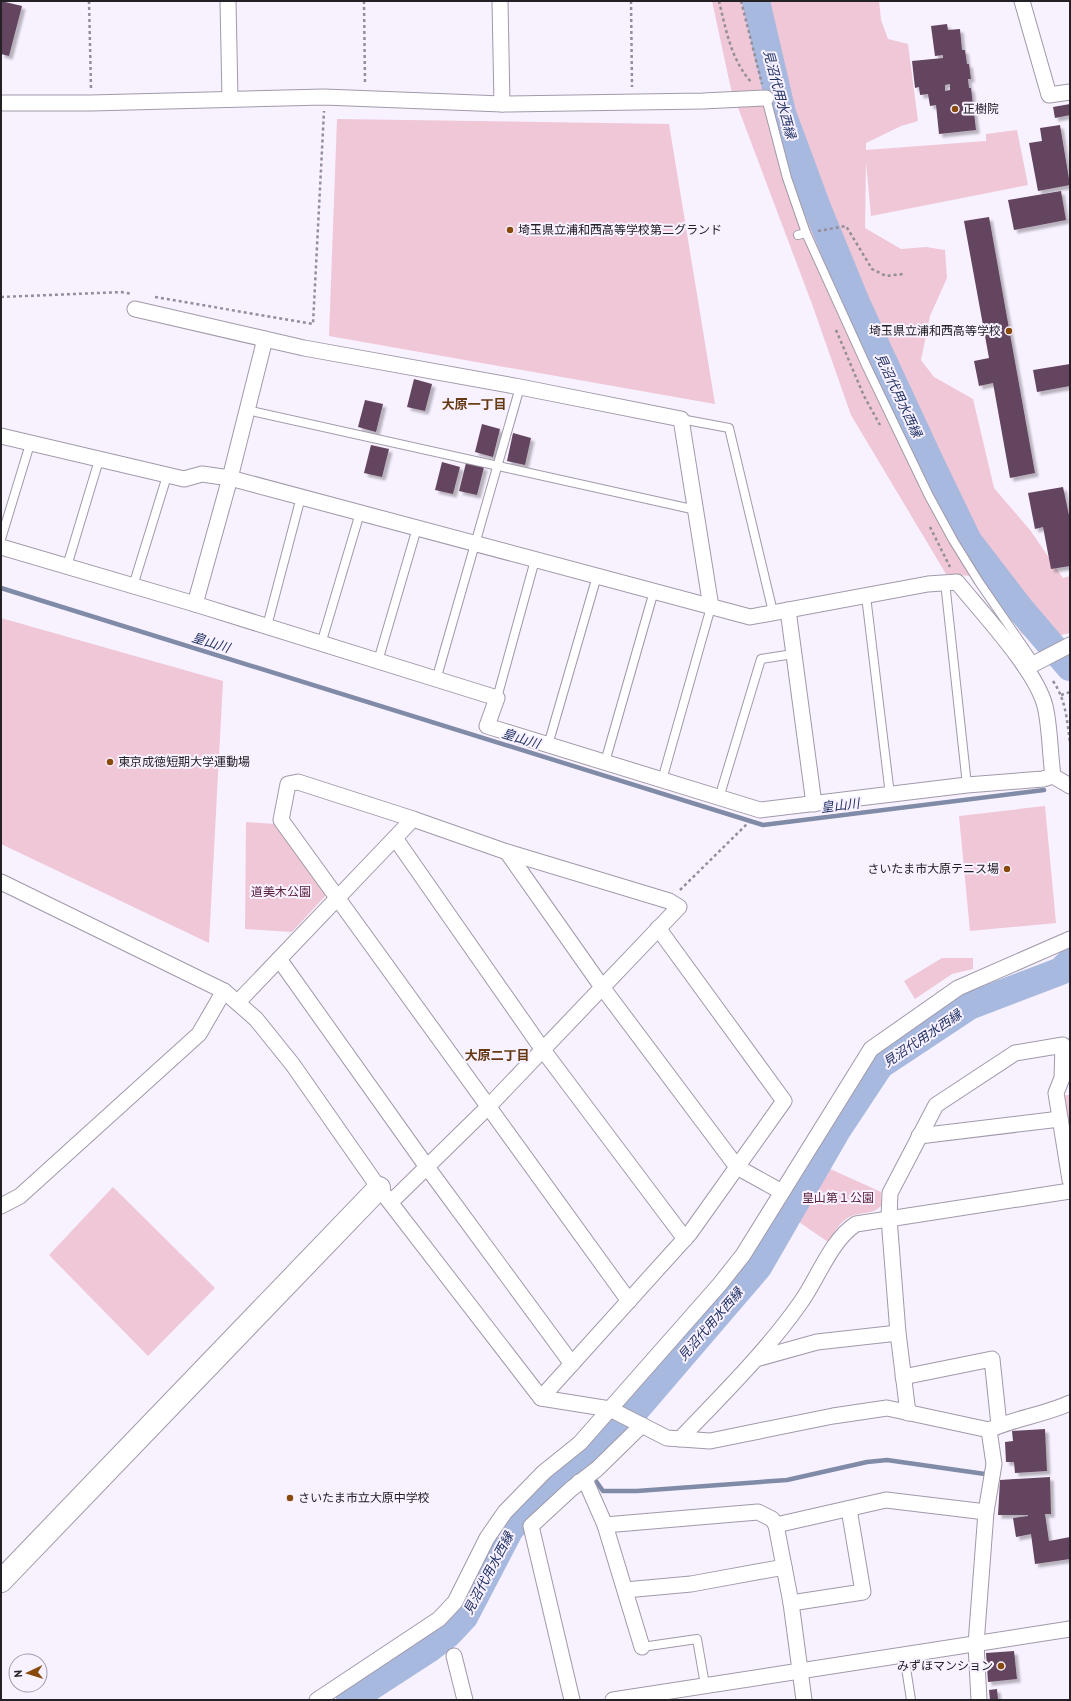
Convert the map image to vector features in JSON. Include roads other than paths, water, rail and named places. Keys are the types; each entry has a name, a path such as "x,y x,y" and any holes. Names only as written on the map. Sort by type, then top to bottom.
{"street":[{"path":"228,1 230,99"},
{"path":"500,1 502,104"},
{"path":"1022,1 1049,95 1070,92"},
{"path":"1,104 324,97 502,104 766,98"},
{"path":"135,309 304,348 520,387 681,419 711,607"},
{"path":"195,604 230,478 265,339"},
{"path":"1,436 184,480 202,474 230,478 750,617 945,582 957,582 1033,663 1045,706 1053,776"},
{"path":"1,547 195,604 496,698 487,726 760,810 967,786 1042,779 1053,776 1070,786"},
{"path":"780,611 793,654 814,804"},
{"path":"1033,663 1070,645"},
{"path":"1,1581 385,1195 427,1167 488,1107 679,907 669,901 507,852 413,819 298,782 288,784 281,820 488,1107 629,1301"},
{"path":"238,1002 413,819"},
{"path":"394,838 543,1050 685,1239"},
{"path":"507,852 602,987 737,1167 782,1192"},
{"path":"1,882 224,991 256,1019 293,1065 385,1195 541,1398 610,1409 667,1438 710,1441 833,1416 887,1408 994,1428 1059,1408 1070,1403"},
{"path":"541,1398 685,1239 784,1101 658,928"},
{"path":"317,1700 439,1619 455,1602 487,1538 505,1512 544,1472 580,1443 743,1255 870,1049 958,988 1070,939"},
{"path":"279,959 427,1167 572,1364"},
{"path":"1,1206 20,1196 199,1034 224,991"},
{"path":"908,1413 898,1332 889,1218 890,1193 936,1105 1015,1053 1063,1045 1062,1078 1056,1092 1070,1180"},
{"path":"919,1136 1060,1119"},
{"path":"680,1438 756,1359 801,1302 842,1234 856,1224 1070,1191"},
{"path":"756,1359 817,1342 898,1332"},
{"path":"904,1377 992,1358 994,1464 986,1512 976,1644 979,1700"},
{"path":"572,1700 531,1526 579,1482 597,1469 642,1425"},
{"path":"579,1482 587,1484 605,1525 642,1647"},
{"path":"776,1525 886,1500 986,1512"},
{"path":"791,1603 864,1592 849,1509"},
{"path":"605,1525 758,1512 772,1519 776,1525 791,1603 804,1700"},
{"path":"625,1590 691,1584 784,1567"},
{"path":"612,1700 1070,1629"},
{"path":"454,1656 465,1700"}],"lane":[{"path":"766,98 802,234 929,496 979,582 1033,663"},
{"path":"436,680 520,387"},
{"path":"247,410 696,510"},
{"path":"681,419 729,428 780,611"},
{"path":"1,539 30,444"},
{"path":"66,566 99,460"},
{"path":"133,586 167,476"},
{"path":"267,626 301,497"},
{"path":"322,644 360,513"},
{"path":"378,661 417,528"},
{"path":"496,698 536,560"},
{"path":"548,745 597,576"},
{"path":"945,582 967,786"},
{"path":"605,762 654,592"},
{"path":"866,596 890,795"},
{"path":"662,780 711,607"},
{"path":"719,798 761,659 793,654"},
{"path":"642,1647 697,1639 705,1686"},
{"path":"904,1655 911,1700"}],"waterway":[{"name":"見沼代用水西縁","path":"756,1 782,113 818,210 857,305 929,460 968,541 1021,610 1070,667"},
{"name":"皇山川","path":"1,588 763,825 1044,790"},
{"name":"見沼代用水西縁","path":"350,1700 430,1648 448,1634 464,1617 510,1529 536,1501 580,1466 614,1435 758,1267 837,1130 880,1065 969,1006 1061,971 1070,962"},
{"path":"583,1463 603,1491 637,1491 787,1480 867,1462 887,1460 985,1474"}],"place":[{"name":"正樹院","path":"955,109"},
{"name":"埼玉県立浦和西高等学校第二グランド","path":"510,230"},
{"name":"埼玉県立浦和西高等学校","path":"1009,331"},
{"name":"東京成徳短期大学運動場","path":"110,762"},
{"name":"さいたま市大原テニス場","path":"1007,869"},
{"name":"さいたま市立大原中学校","path":"290,1498"},
{"name":"みずほマンション","path":"1001,1666"}],"district":[{"name":"大原一丁目","path":"474,404"},
{"name":"大原二丁目","path":"497,1055"}],"park label":[{"name":"道美木公園","path":"281,892"},
{"name":"皇山第１公園","path":"838,1198"}]}
